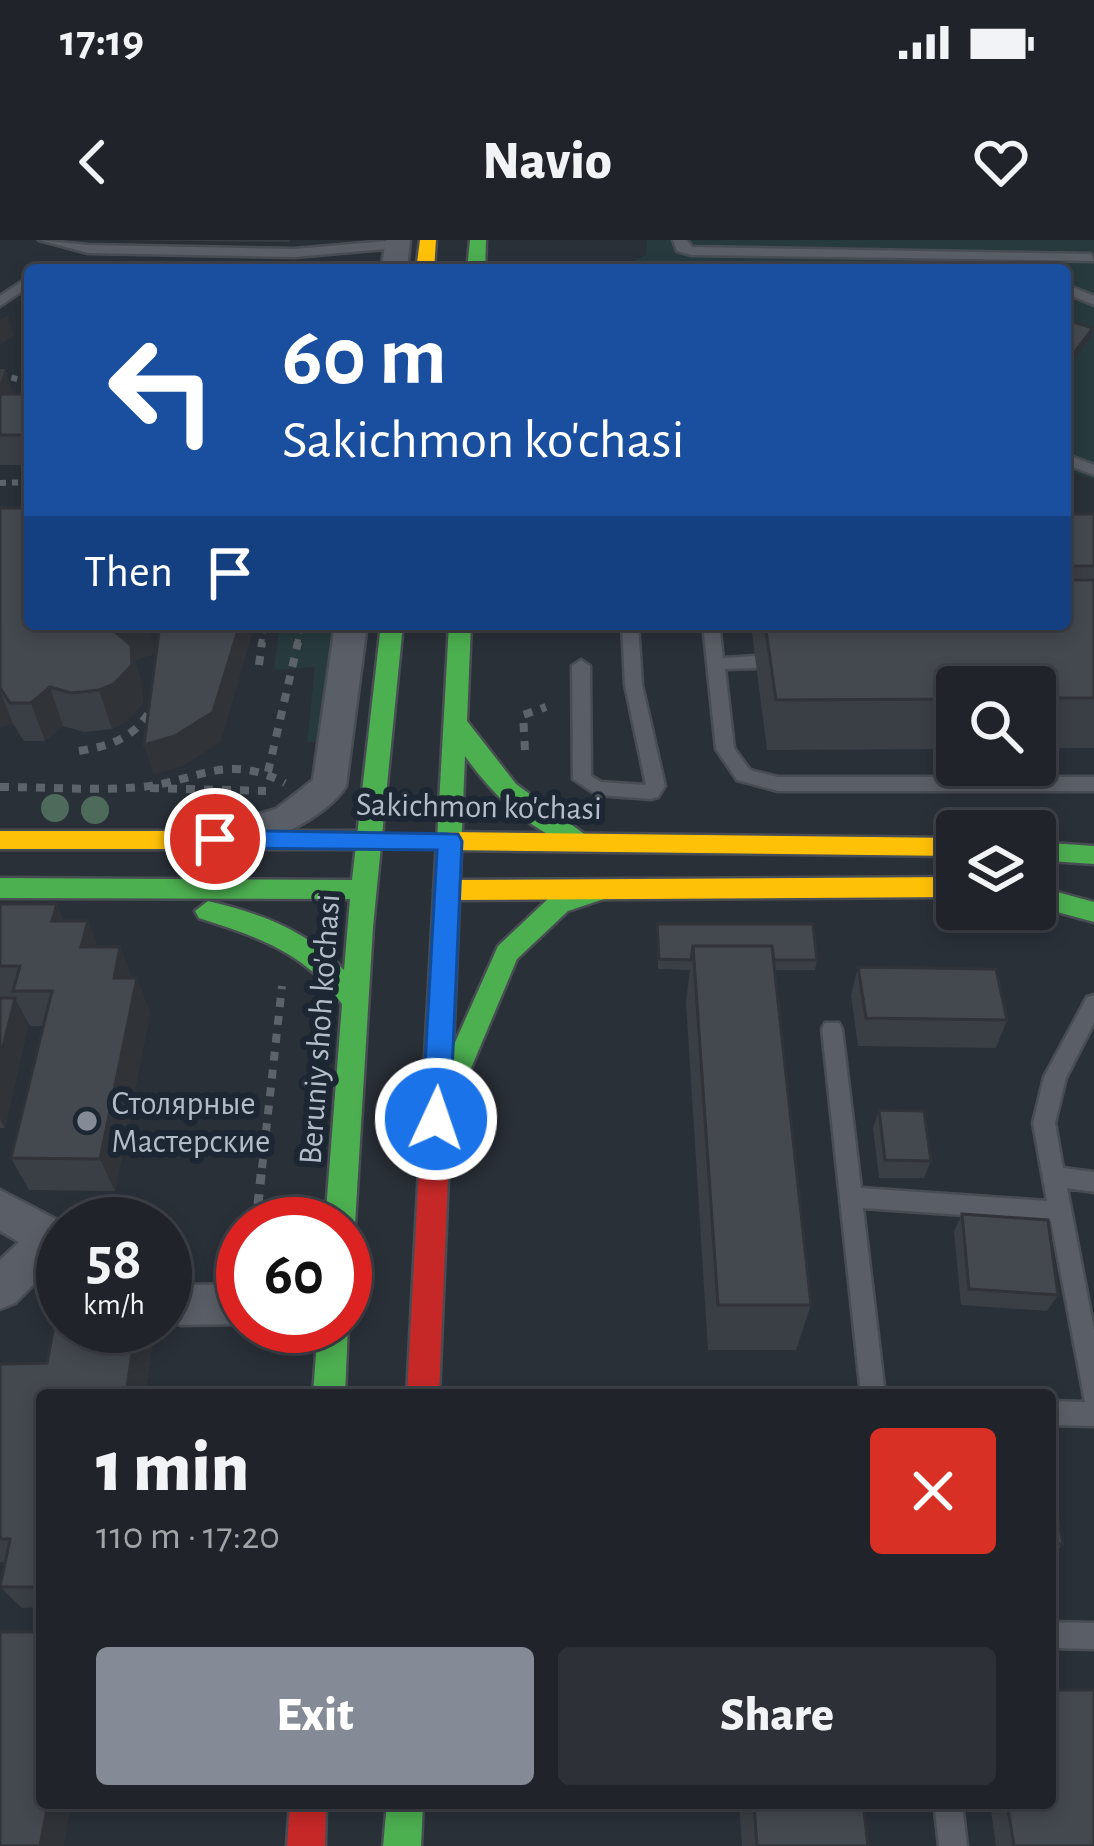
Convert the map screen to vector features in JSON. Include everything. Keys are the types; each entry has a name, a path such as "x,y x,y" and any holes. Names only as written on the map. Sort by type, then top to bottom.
{"main road":[{"path":"424,1389 436,1119 437,890 460,630"},
{"name":"Beruniy shoh ko'chasi","path":"342,1197 356,1004 381,840 369,646"},
{"path":"455,721 495,786 549,827 588,843"},
{"name":"Sakichmon ko'chasi","path":"0,840 381,840"},
{"name":"Sakichmon ko'chasi","path":"440,841 936,847"},
{"path":"1056,852 1094,855"},
{"path":"437,890 936,887"},
{"path":"0,888 374,890"},
{"path":"436,1119 507,953 559,904 607,888"},
{"path":"86,889 278,928 317,952 356,1004"},
{"path":"1056,902 1094,912"},
{"path":"329,1389 331,1353"},
{"path":"306,1846 308,1809"},
{"path":"403,1846 404,1809"}],"street":[{"path":"215,839 264,829 288,818 329,786 369,646"},
{"path":"0,1209 36,1230"},
{"path":"0,1288 36,1259"}],"lane":[{"path":"46,240 280,253 396,252"},
{"path":"680,240 691,251 992,247 1091,258"},
{"path":"992,247 1018,264"},
{"path":"268,264 280,253"},
{"path":"581,666 582,779 597,788 651,792 656,786 644,744 631,630"},
{"path":"712,630 725,748 744,775 778,784 1094,784"},
{"path":"715,664 756,662"},
{"path":"1094,1003 1048,1100 1045,1123 1094,1395"},
{"path":"832,1029 872,1389"},
{"path":"1053,1176 1094,1182"},
{"path":"851,1196 1060,1212"},
{"path":"1056,1413 1094,1414"},
{"path":"1056,1635 1094,1636"},
{"path":"949,1809 953,1846"}],"path":[{"path":"146,787 225,763 268,772 289,700 300,630"},
{"path":"259,665 262,632"},
{"path":"79,751 115,744 132,734 150,716 153,692"},
{"path":"526,764 524,715 547,707"},
{"path":"0,787 274,791"},
{"path":"259,1197 284,994 280,973"}],"green space":[{"path":"647,240 1094,240 1094,480 1071,471 1071,264 627,264 646,255"},
{"path":"279,630 334,630 319,742 307,742 315,667 274,670"}],"building":[{"path":"1071,321 1093,328 1071,357"},
{"path":"0,394 24,394 24,435 0,435"},
{"path":"0,508 24,508 24,630 116,630 131,645 132,665 114,684 99,690 71,693 50,687 31,703 10,703 0,688"},
{"path":"1071,514 1094,514 1094,566 1071,566"},
{"path":"1071,580 1094,580 1094,698 1056,698 1056,666 936,666 936,699 776,700 766,630 1071,630"},
{"path":"159,630 238,630 213,712 175,736 144,745"},
{"name":"Столярные Мастерские","path":"0,904 57,904 52,921 88,921 81,947 120,947 114,978 137,978 100,1159 11,1158 52,991 13,991 20,966 0,966"},
{"path":"657,924 813,924 817,960 774,960 772,946 693,946 691,960 659,959"},
{"path":"693,946 772,946 811,1305 718,1305"},
{"path":"858,967 996,969 1007,1020 866,1018"},
{"path":"0,998 15,998 0,1059"},
{"path":"879,1110 924,1111 931,1161 885,1160"},
{"path":"962,1214 1048,1220 1058,1295 969,1289"},
{"path":"49,1353 132,1353 127,1389 36,1389 36,1587 0,1587 10,1539 0,1539 0,1364 47,1363"},
{"path":"1056,1505 1063,1544 1056,1544"},
{"path":"0,1632 36,1632 36,1809 47,1809 40,1846 0,1846"},
{"path":"1056,1690 1094,1690 1094,1846 1014,1846 1008,1809 1056,1809"},
{"path":"754,1809 864,1809 868,1846 757,1846"}],"traffic: fast":[{"path":"476,264 478,240"},
{"path":"342,1197 360,927 391,630"},
{"path":"439,1056 460,630"},
{"path":"455,721 507,791 579,839"},
{"path":"1056,852 1094,855"},
{"path":"0,888 364,890"},
{"path":"442,1104 507,953 559,904 595,892"},
{"path":"1056,902 1094,912"},
{"path":"208,911 253,923 292,941 326,968 356,1004"},
{"path":"329,1389 331,1353"},
{"path":"402,1846 405,1809"}],"traffic: slow":[{"path":"426,264 428,240"},
{"path":"0,840 371,840"},
{"path":"449,841 936,847"},
{"path":"447,890 936,887"}],"traffic: jam":[{"path":"423,1389 439,1056"},
{"path":"306,1846 308,1809"}],"place":[{"name":"Столярные Мастерские","path":"87,1121"}],"route":[{"path":"215,839 449,841 436,1119"}]}
